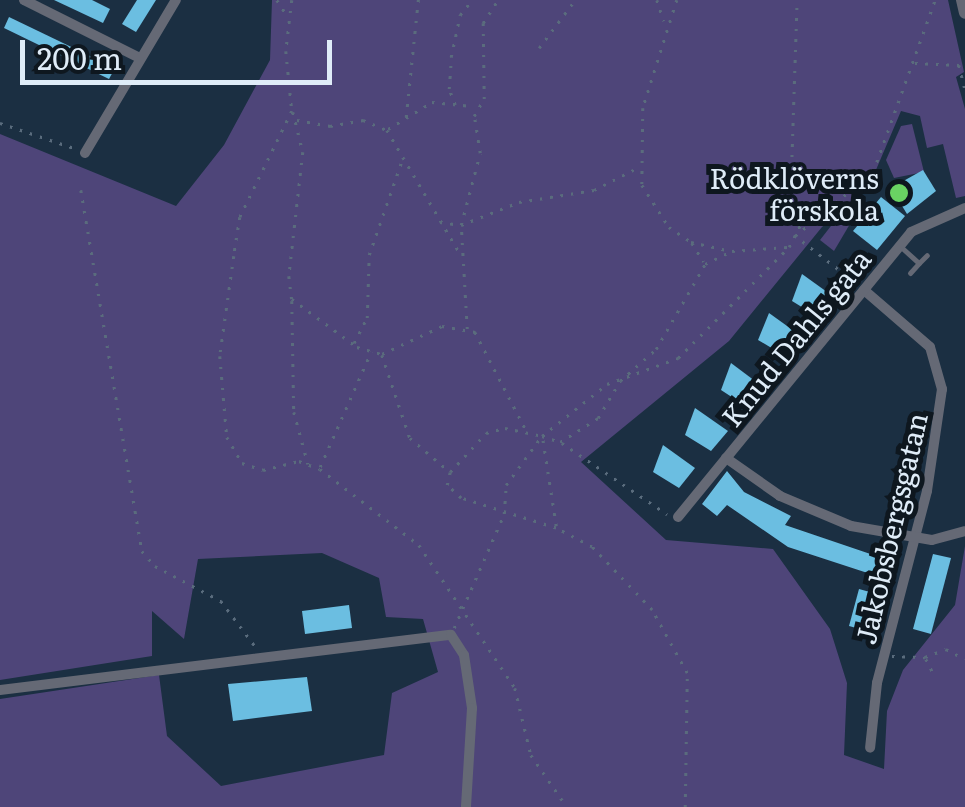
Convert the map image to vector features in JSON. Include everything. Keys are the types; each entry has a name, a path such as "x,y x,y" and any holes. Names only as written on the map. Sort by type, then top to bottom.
{"street":[{"path":"24,0 137,63"},
{"path":"85,153 176,0"},
{"path":"962,0 965,13"},
{"name":"Knud Dahls gata","path":"678,518 899,245 924,223 965,208"},
{"name":"Jakobsbergsgatan","path":"864,290 922,338 941,376 938,440 884,654 870,748"},
{"path":"726,458 812,512 914,539 965,532"},
{"path":"0,690 450,635 464,655 472,708 466,807"}],"lane":[{"path":"899,245 919,264"},
{"path":"910,273 927,255"}],"path":[{"path":"277,0 287,15"},
{"path":"292,0 287,15 292,111 240,217 220,356 227,438 242,463 263,470 308,464 320,468 418,545 464,605 515,688 541,778 567,807"},
{"path":"406,117 418,0"},
{"path":"455,105 448,89 451,57 460,15 472,0"},
{"path":"386,130 432,102 474,106 484,100 483,22 498,0"},
{"path":"540,48 575,0"},
{"path":"657,0 664,22"},
{"path":"676,0 664,22 643,108 640,167 648,199 691,242 705,264"},
{"path":"450,635 504,514 506,486 542,436 588,397 678,358 789,247 795,236 801,223 792,178 796,0"},
{"path":"795,236 873,172 935,0"},
{"path":"912,63 959,65 965,89"},
{"path":"467,329 461,225 480,153 474,106"},
{"path":"292,111 298,120 302,152 289,276 294,412 308,464"},
{"path":"298,120 330,126 364,120 386,130 401,161 462,256"},
{"path":"0,123 85,153"},
{"path":"354,343 367,318 369,255 401,161"},
{"path":"438,222 461,225 519,202 594,190 640,167"},
{"path":"81,190 142,551 155,566 222,601 262,656"},
{"path":"795,236 864,290"},
{"path":"691,242 732,251 789,247"},
{"path":"560,442 598,418 620,381 656,349 705,264 732,251"},
{"path":"292,299 354,343 382,354 442,326 467,329 486,345 527,431"},
{"path":"320,468 371,351"},
{"path":"382,354 410,438 450,472"},
{"path":"678,518 560,442 527,431 486,433 450,472 448,485 462,498 556,528 592,547 630,581 688,673 685,807"},
{"path":"542,436 556,528"},
{"path":"884,654 925,657 946,647 965,659"},
{"path":"925,657 934,675"}],"shaded area":[{"path":"272,0 948,0 964,72 956,77 965,109 965,196 956,198 943,144 927,148 920,116 901,111 870,184 822,227 729,341 581,462 666,540 773,549 830,629 847,683 844,755 884,769 887,711 903,670 955,605 965,546 965,807 0,807 0,699 159,675 167,736 221,786 384,755 392,693 438,672 423,619 386,617 379,578 322,553 198,559 184,639 152,611 152,656 0,680 0,134 176,206 224,145 270,60"},
{"path":"912,124 924,172 894,178 886,160 901,126"},
{"path":"860,207 834,251 820,240 838,217"}],"building":[{"path":"54,0 92,0 110,9 103,23"},
{"path":"137,0 156,0 136,32 122,24"},
{"path":"9,17 115,68 109,79 4,28"},
{"path":"923,170 936,191 907,214 891,188"},
{"path":"881,197 905,216 877,250 853,231"},
{"path":"802,274 834,297 818,317 792,301"},
{"path":"769,313 801,336 785,356 758,340"},
{"path":"731,363 763,387 747,407 721,390"},
{"path":"695,408 728,431 711,451 685,435"},
{"path":"663,445 695,468 679,488 653,472"},
{"path":"727,471 744,492 791,516 785,525 894,562 889,580 788,547 727,505 717,516 702,504"},
{"path":"933,554 951,558 931,634 913,629"},
{"path":"859,589 877,594 867,631 849,626"},
{"path":"349,605 352,628 305,634 302,611"},
{"path":"307,677 312,711 233,721 228,684"}],"place":[{"name":"Rödklöverns förskola","path":"899,193"}]}
